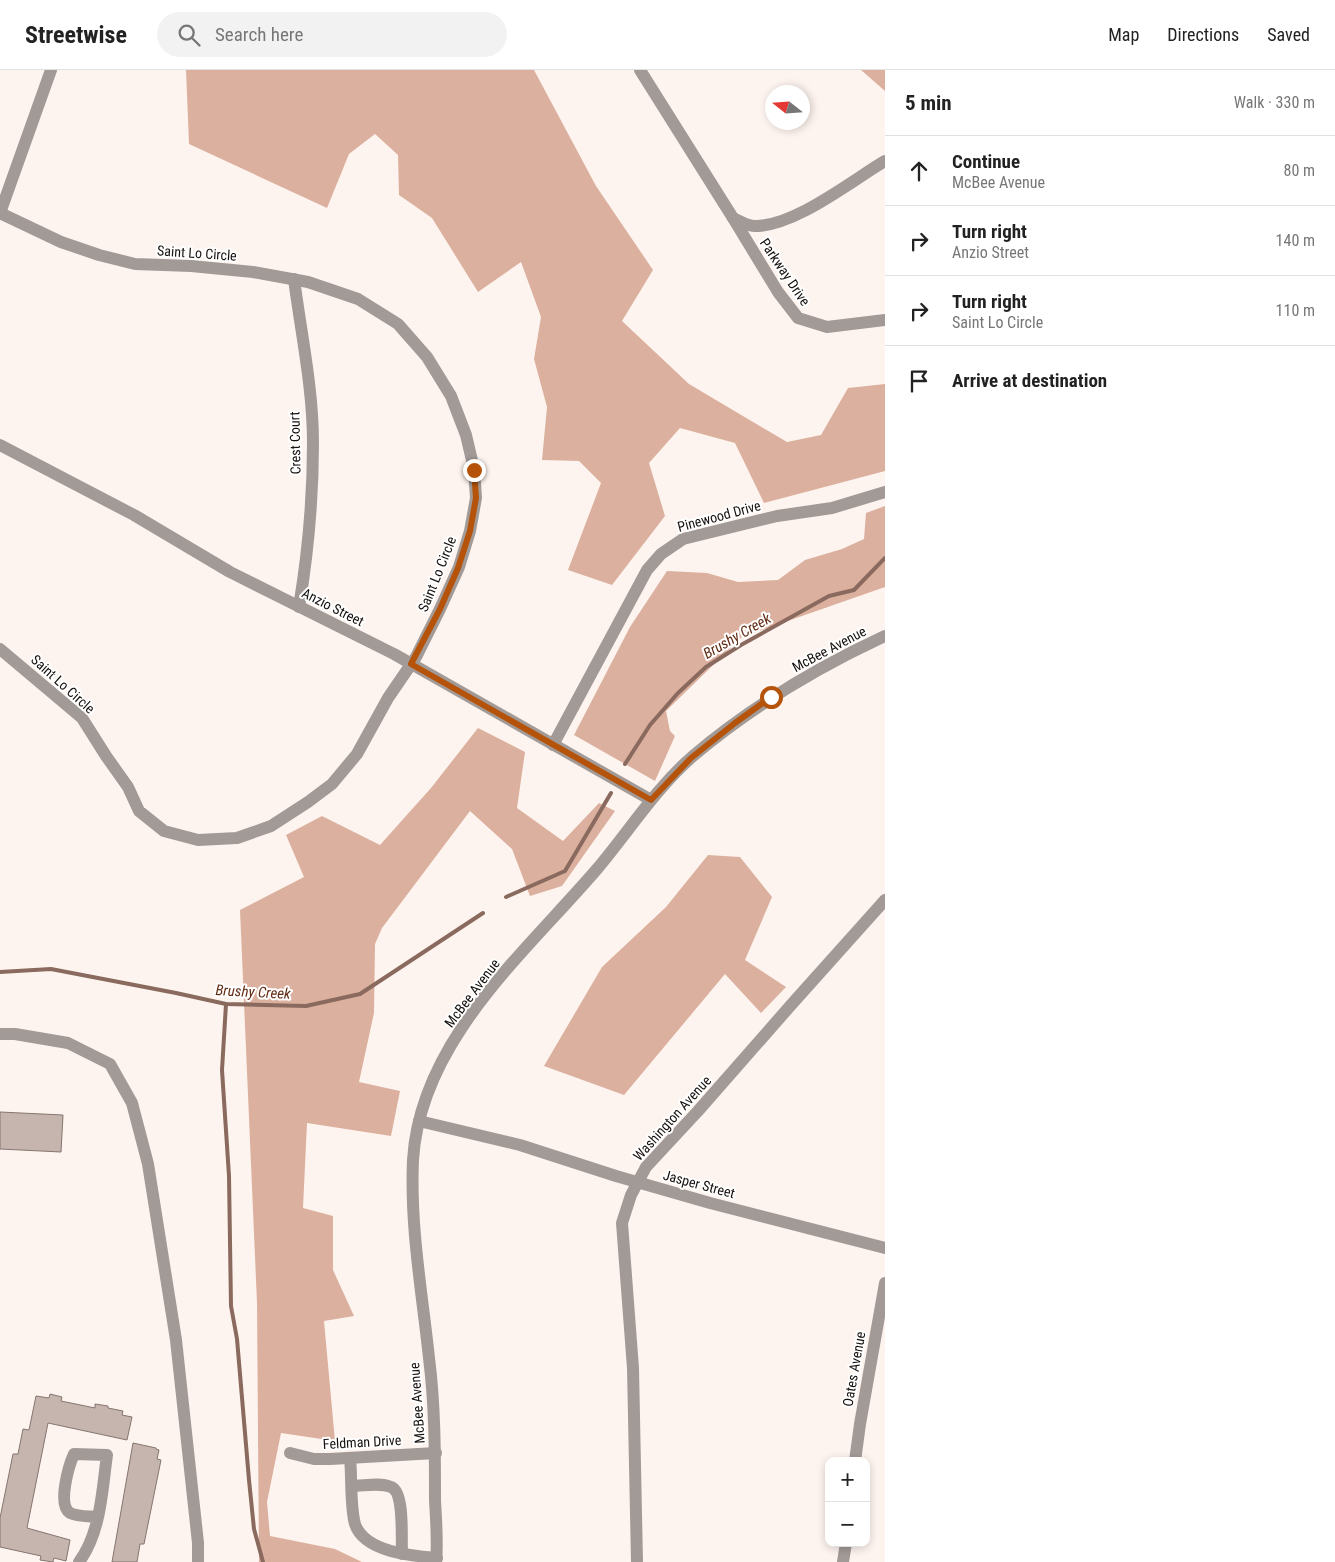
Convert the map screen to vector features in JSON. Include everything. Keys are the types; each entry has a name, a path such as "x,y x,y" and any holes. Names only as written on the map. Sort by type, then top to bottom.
{"street":[{"path":"0,213 51,70"},
{"name":"Parkway Drive","path":"644,71 778,292 798,318 827,327 885,320"},
{"name":"Parkway Drive","path":"733,218 753,227 790,218 885,161"},
{"name":"Saint Lo Circle","path":"0,213 61,242 99,255 135,264 253,272 308,282 358,299 398,324 427,357 451,396 466,435 474,470 476,498 470,531 458,568 440,609 411,664 388,698 357,754 332,784 308,802 271,826 237,838 198,840 164,831 140,811 128,787 82,718 0,649"},
{"name":"Crest Court","path":"294,279 308,380 313,442 306,565 299,607"},
{"name":"Anzio Street","path":"0,445 134,515 230,572 411,664 651,800"},
{"name":"Pinewood Drive","path":"552,744 647,570 661,554 683,539 777,516 832,508 885,492"},
{"name":"McBee Avenue","path":"436,1560 436,1454 429,1360 417,1268 412,1207 418,1121 428,1090 469,1017 530,942 572,898 612,851 651,800 691,758 771,697 859,648 885,636"},
{"name":"Washington Avenue","path":"636,1562 633,1368 622,1223 631,1195 646,1167 885,900"},
{"path":"0,1034 15,1034 68,1043 110,1064 132,1103 148,1164 176,1340 198,1544 198,1562"},
{"name":"Jasper Street","path":"418,1121 520,1145 710,1203 885,1248"},
{"name":"Oates Avenue","path":"856,1457 885,1282"},
{"name":"Feldman Drive","path":"290,1453 314,1459 436,1454"},
{"path":"80,1562 91,1542 98,1517 107,1455 74,1454 63,1498 65,1507 70,1512 83,1516 98,1517"},
{"path":"350,1458 355,1523 360,1534 366,1540 402,1554 436,1560"},
{"path":"352,1486 390,1486 395,1490 400,1503 402,1554"},
{"path":"843,1562 845,1547"}],"shaded area":[{"path":"186,70 534,70 596,186 653,270 622,321 689,384 787,442 821,435 848,388 885,384 885,471 764,503 735,443 680,428 649,463 665,516 612,585 568,570 601,483 579,461 542,460 547,407 534,359 541,317 521,262 478,292 432,218 399,195 398,155 375,134 349,154 327,208 189,144"},
{"path":"861,70 885,70 885,91"},
{"path":"885,506 885,587 742,637 666,711 670,731 675,736 655,781 574,735 630,627 667,571 707,573 738,582 778,580 805,560 842,549 864,539 866,513"},
{"path":"478,728 525,752 517,808 563,841 599,803 615,811 562,886 530,896 512,849 470,811 382,928 375,944 374,1013 359,1082 400,1091 391,1136 307,1123 303,1208 333,1216 333,1270 354,1316 324,1321 335,1441 281,1433 267,1502 270,1536 335,1549 362,1562 259,1562 257,1303 240,910 304,877 286,835 322,816 380,845 431,788"},
{"path":"708,855 740,857 772,897 745,960 786,987 761,1013 725,974 624,1095 544,1066 602,967 666,907"}],"building":[{"path":"0,1112 63,1115 61,1152 0,1149"},
{"path":"50,1394 62,1397 61,1401 95,1408 95,1404 108,1406 108,1408 123,1411 122,1415 132,1417 127,1440 48,1423 27,1528 70,1540 66,1561 54,1558 53,1562 40,1560 41,1556 0,1547 0,1518 13,1454 18,1454 23,1429 29,1430 36,1396 49,1398"},
{"path":"133,1443 156,1448 159,1450 157,1459 161,1460 144,1544 140,1544 137,1562 112,1562"}],"waterway":[{"name":"Brushy Creek","path":"625,764 650,725 678,693 706,667 741,645 829,596 854,590 885,558"},
{"name":"Brushy Creek","path":"506,897 565,871 611,793"},
{"name":"Brushy Creek","path":"0,972 51,969 226,1004 306,1006 360,994 483,913"},
{"path":"226,1004 222,1070 229,1176 231,1306 237,1339 254,1529 263,1562"}],"route":[{"path":"474,470 476,498 470,531 458,568 440,609 411,664 450,688 651,800 691,758 771,697"}]}
